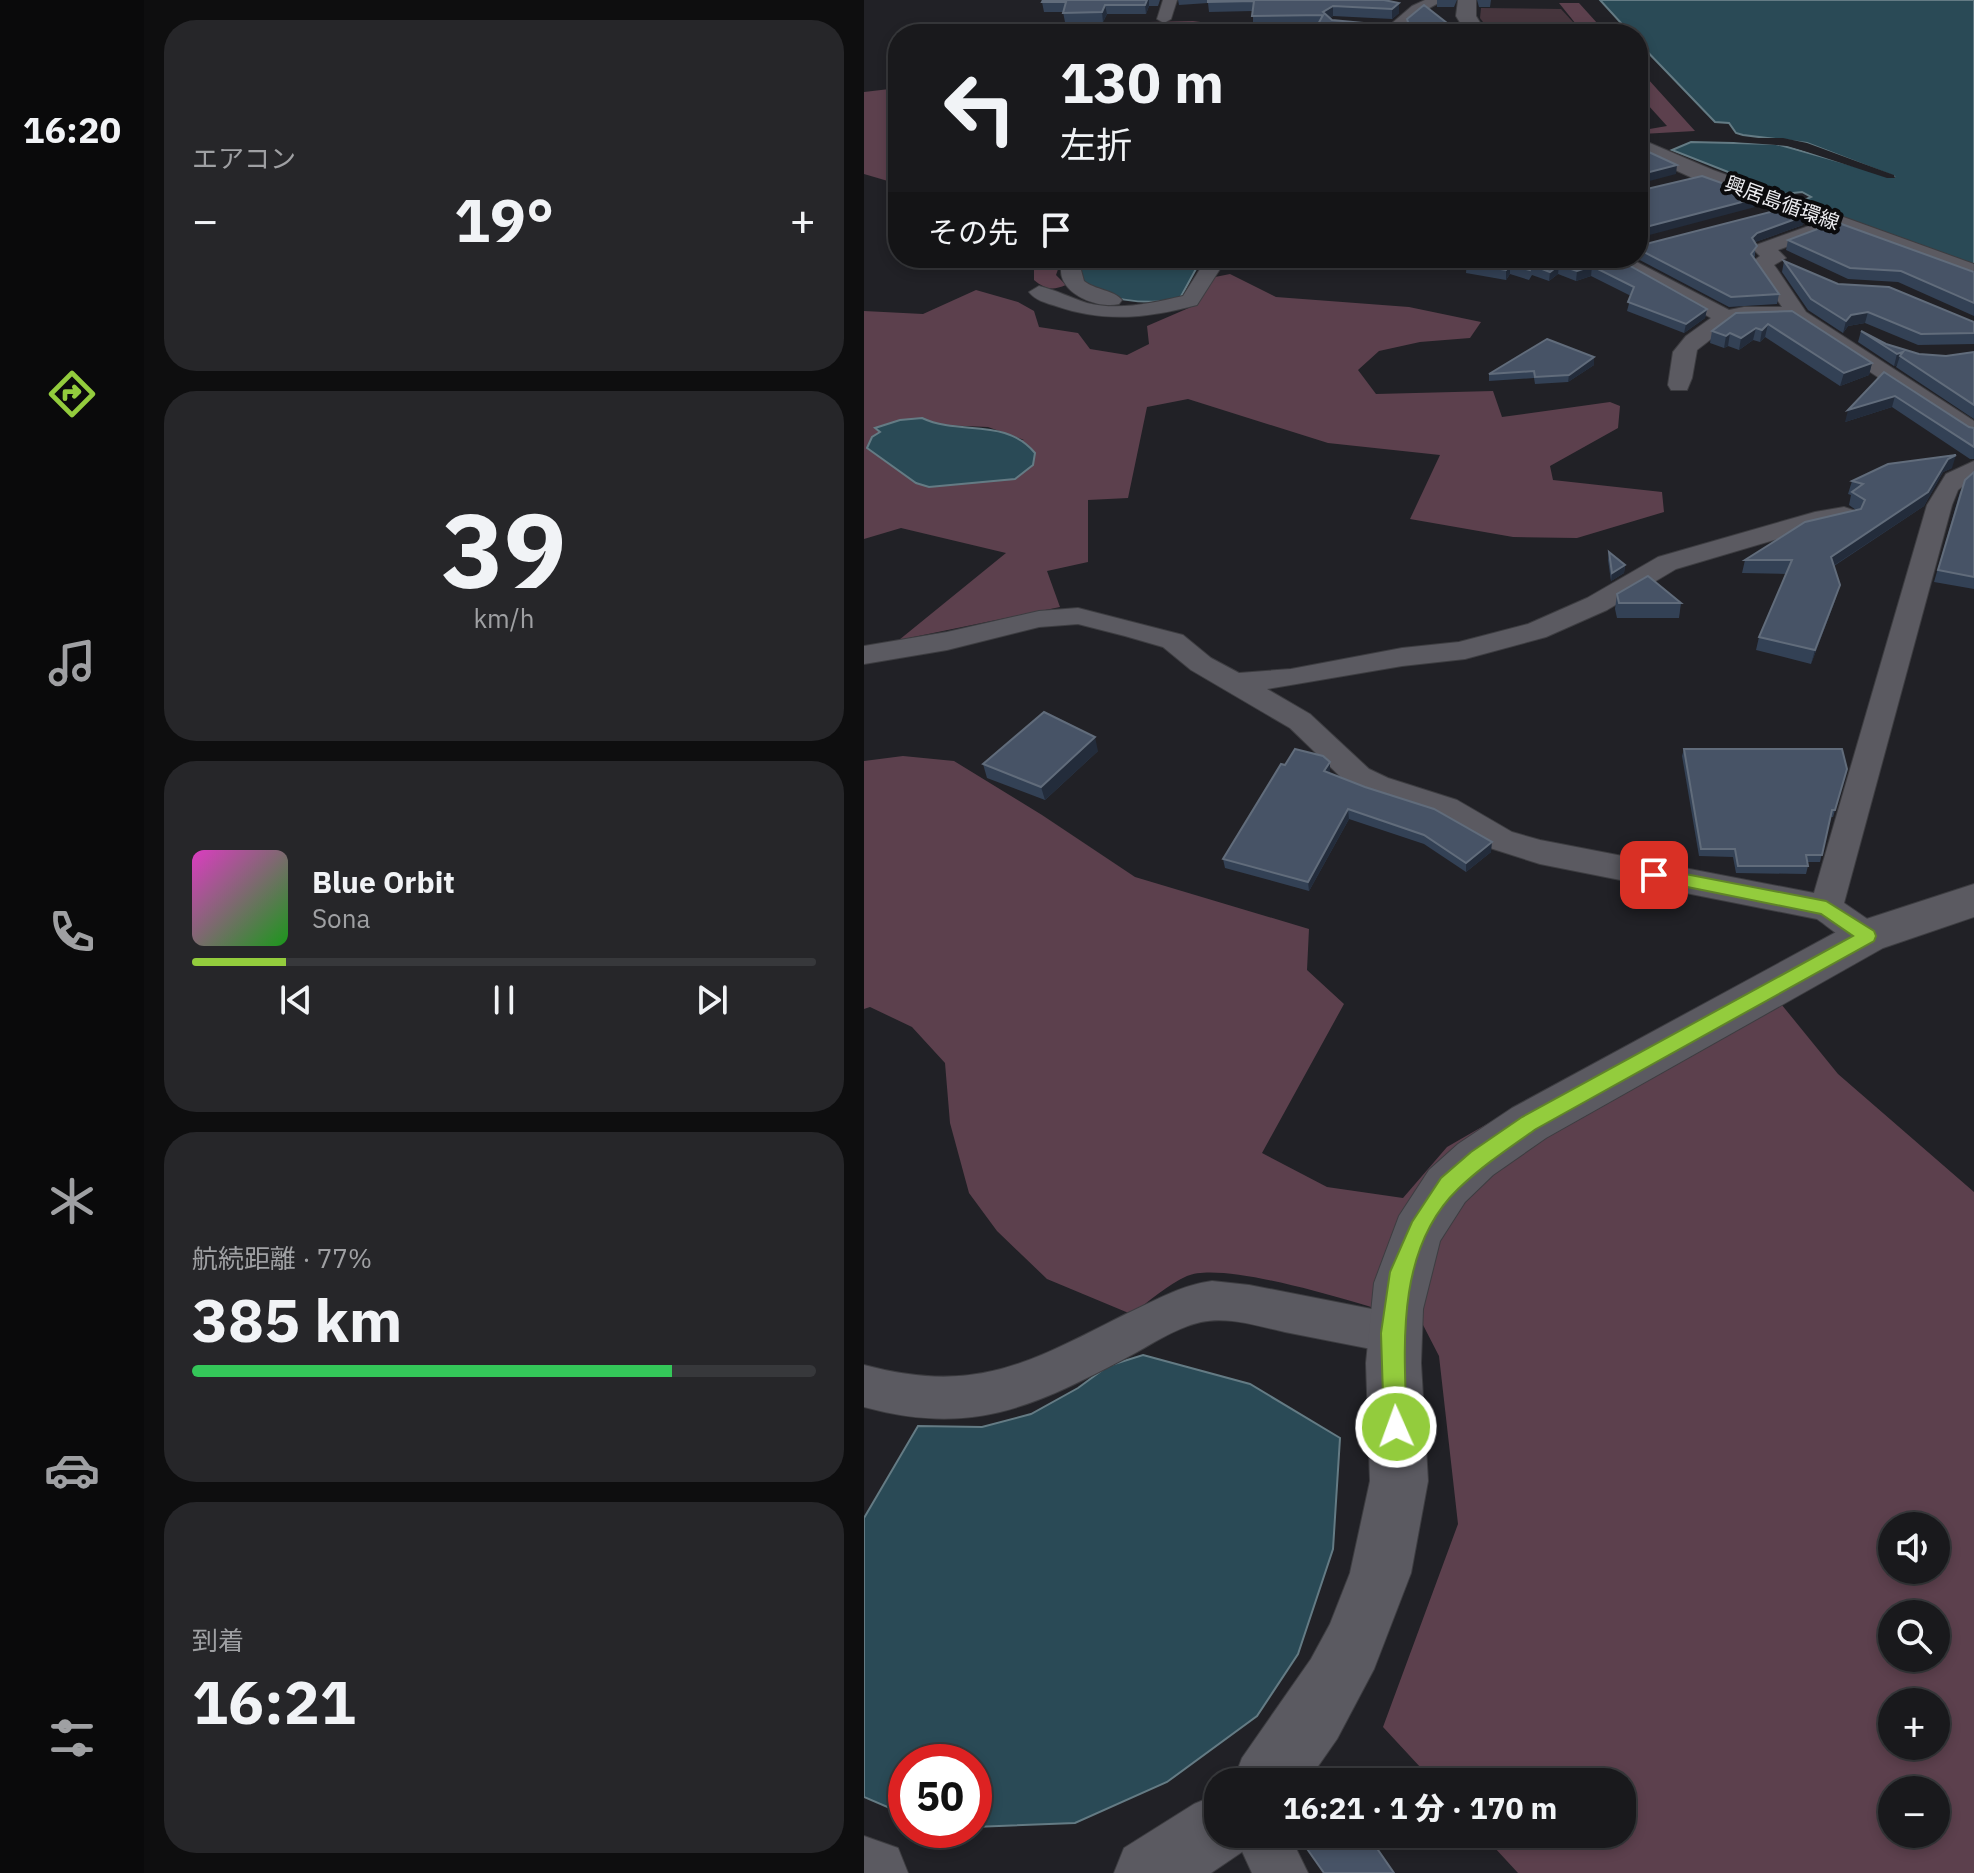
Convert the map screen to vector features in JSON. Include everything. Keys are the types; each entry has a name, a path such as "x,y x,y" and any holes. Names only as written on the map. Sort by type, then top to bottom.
{"main road":[{"path":"1467,0 1466,16 1471,24"},
{"name":"興居島循環線","path":"1648,150 1705,175 1974,273"},
{"path":"1277,1768 1301,1738 1347,1662 1383,1570 1398,1490 1392,1333 1401,1272 1423,1222 1448,1185 1479,1158 1529,1123 1847,922 1974,900"},
{"path":"1149,1873 1204,1837"},
{"path":"864,1871 873,1873"}],"street":[{"path":"1164,19 1170,0"},
{"path":"1395,24 1409,7 1437,0"},
{"path":"1678,182 1705,175"},
{"path":"1763,214 1793,206"},
{"path":"1796,314 1786,292 1775,283 1762,262 1785,262 1763,249 1836,222"},
{"path":"1652,254 1684,277"},
{"path":"1070,268 1069,274 1075,286 1088,295 1168,306"},
{"path":"1039,292 1081,310 1111,314 1190,301 1211,268"},
{"path":"1633,268 1726,317"},
{"path":"1679,385 1684,375 1684,354 1698,338 1726,317 1744,313 1796,314 1974,431"},
{"path":"1837,340 1864,332"},
{"path":"864,655 947,641 1039,619 1078,616 1173,641 1201,664 1300,721 1358,776 1377,786 1446,808 1501,840 1540,852 1847,922 1943,490 1961,472 1974,468"},
{"path":"1234,683 1291,678 1402,657 1465,650 1478,644 1536,631 1608,599 1667,563 1815,520 1846,515"},
{"path":"864,1386 892,1396 946,1402 987,1395 1037,1382 1167,1315 1211,1301 1251,1305 1392,1333"},
{"path":"1268,1848 1281,1873"}],"shaded area":[{"path":"1559,3 1579,3 1598,24 1576,24"},
{"path":"1481,8 1561,9 1575,24 1484,24 1480,18"},
{"path":"1193,21 1216,24 1142,24"},
{"path":"1648,79 1695,131 1648,134 1648,129 1667,126 1648,105"},
{"path":"888,89 888,181 864,174 864,92"},
{"path":"1034,268 1058,268 1056,275 1066,285 1049,288 1034,280"},
{"path":"1230,274 1276,297 1409,307 1481,322 1470,338 1420,342 1379,351 1358,370 1376,394 1493,391 1502,417 1610,402 1620,406 1618,428 1550,466 1553,480 1662,492 1664,512 1577,538 1513,537 1410,519 1440,455 1328,443 1188,399 1147,407 1128,498 1088,500 1088,562 1047,571 1060,607 899,640 1006,553 901,528 864,539 864,311 923,314 976,290 1018,302 1034,311 1039,327 1078,333 1090,349 1127,355 1149,344 1147,326 1191,307 1210,278","holes":["922,418 941,425 988,427 1024,440 872,438 880,432 876,429"]},
{"path":"903,756 954,761 1135,877 1309,929 1307,970 1344,1004 1262,1153 1327,1187 1403,1198 1447,1147 1525,1102 1760,978 1838,1074 1974,1192 1974,1873 1518,1873 1495,1848 1636,1848 1636,1768 1421,1768 1383,1727 1458,1524 1439,1356 1422,1323 1338,1297 1234,1274 1187,1276 1131,1314 1047,1279 997,1231 969,1193 950,1123 945,1063 912,1027 870,1007 864,1009 864,761"}],"water":[{"path":"1600,0 1974,0 1974,267 1798,203 1811,197 1802,192 1784,194 1672,150 1691,142 1776,144 1895,177 1807,143 1743,135 1736,133 1729,123 1715,122 1648,52 1648,24 1622,24"},
{"path":"1078,268 1197,268 1179,300 1153,302 1111,297 1087,285 1078,276"},
{"path":"922,418 1010,435 1035,453 1033,465 1015,479 929,487 916,483 867,448 872,437 880,432 875,428 900,420"},
{"path":"1143,1355 1250,1384 1340,1438 1333,1549 1298,1654 1257,1716 1167,1782 1075,1823 992,1826 992,1744 888,1744 888,1807 864,1797 864,1518 918,1426 982,1427 1031,1414 1078,1388 1108,1366"}],"pier":[{"path":"1731,138 1783,138 1807,143 1894,175 1895,178 1789,146 1734,142"}],"building":[{"path":"1043,0 1147,0 1145,5 1105,5 1102,12 1063,13 1066,2"},
{"path":"1208,0 1384,0 1399,3 1392,9 1333,6 1323,12 1332,20 1374,24 1318,24 1323,15 1252,16 1254,1"},
{"path":"1424,5 1448,24 1409,24 1407,19"},
{"path":"1648,152 1677,165 1648,172"},
{"path":"1702,176 1761,197 1648,226 1648,189"},
{"path":"1790,207 1804,216 1757,233 1752,238 1757,246 1751,254 1779,294 1731,297 1648,254 1648,243"},
{"path":"1836,222 1974,272 1974,303 1901,271 1850,268 1788,240"},
{"path":"1784,261 1838,284 1889,287 1974,322 1974,333 1921,334 1868,312 1851,315 1846,321 1811,299"},
{"path":"1596,268 1634,268 1707,309 1686,324 1628,302 1634,287"},
{"path":"1792,311 1872,363 1844,373 1768,324 1762,330 1756,328 1741,338 1712,331 1736,313"},
{"path":"1861,331 1886,344 1919,354 1946,356 1974,352 1974,405 1900,356 1903,352 1897,354"},
{"path":"1547,339 1594,357 1569,375 1535,377 1534,371 1489,374"},
{"path":"1884,372 1974,428 1974,447 1895,396 1848,410"},
{"path":"1956,455 1948,459 1928,492 1831,557 1840,585 1815,650 1759,637 1792,560 1745,560 1805,522 1861,509 1865,500 1852,492 1863,484 1852,481 1888,464"},
{"path":"1974,472 1974,577 1938,570 1965,480"},
{"path":"1609,552 1625,565 1612,573"},
{"path":"1648,576 1681,603 1619,603 1617,594"},
{"path":"1044,712 1095,737 1041,787 983,764"},
{"path":"1295,749 1323,756 1330,762 1324,771 1434,809 1492,842 1466,863 1424,835 1348,809 1308,882 1223,859 1281,764 1285,765"},
{"path":"1684,749 1842,749 1847,769 1835,810 1832,810 1822,855 1806,855 1808,866 1738,866 1735,849 1701,849"},
{"path":"1306,1848 1377,1848 1394,1873 1324,1873"}],"route":[{"path":"1396,1427 1392,1333 1401,1272 1423,1222 1448,1185 1479,1158 1529,1123 1867,936 1826,908 1654,875"}]}
